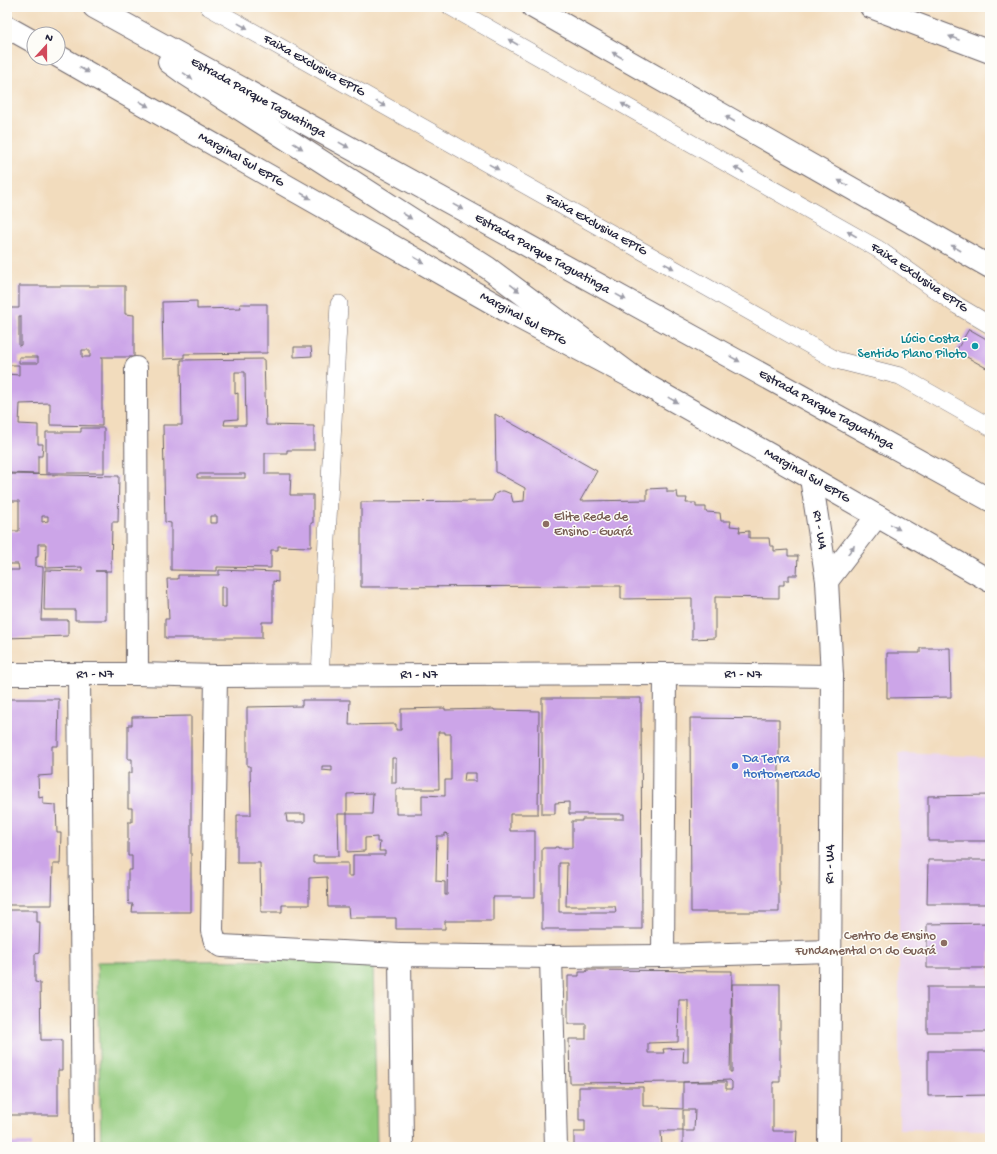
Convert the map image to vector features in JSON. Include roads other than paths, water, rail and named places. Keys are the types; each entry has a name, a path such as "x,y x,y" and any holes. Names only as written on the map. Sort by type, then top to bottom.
{"main road":[{"path":"533,7 990,267"},
{"path":"872,7 990,52"},
{"path":"98,9 187,75 488,268 638,381"},
{"name":"Estrada Parque Taguatinga","path":"98,9 990,500"},
{"path":"7,27 26,38"},
{"name":"Marginal Sul EPTG","path":"66,61 514,315 638,381 990,580"},
{"path":"136,368 137,674"},
{"name":"R1 - W4","path":"812,478 827,582 832,676 829,1147"},
{"name":"R1 - W4","path":"827,582 877,516"},
{"name":"R1 - N7","path":"7,674 320,676 665,674 832,676"},
{"path":"663,956 665,674"},
{"path":"79,675 83,1147"},
{"path":"216,676 212,931 215,941 222,946 400,955 550,957 663,956 830,951"},
{"path":"400,955 402,1147"},
{"path":"550,957 556,1147"}],"lane":[{"name":"Faixa Exclusiva EPTG","path":"209,7 836,360 900,376 990,426"},
{"name":"Faixa Exclusiva EPTG","path":"451,7 878,249 958,306 990,325"},
{"path":"320,676 339,304"}],"place":[{"name":"Lúcio Costa - Sentido Plano Piloto","path":"975,346"},
{"name":"Elite Rede de Ensino - Guará","path":"546,524"},
{"name":"Da Terra Hortomercado","path":"735,766"},
{"name":"Centro de Ensino Fundamental 01 do Guará","path":"944,943"}]}
